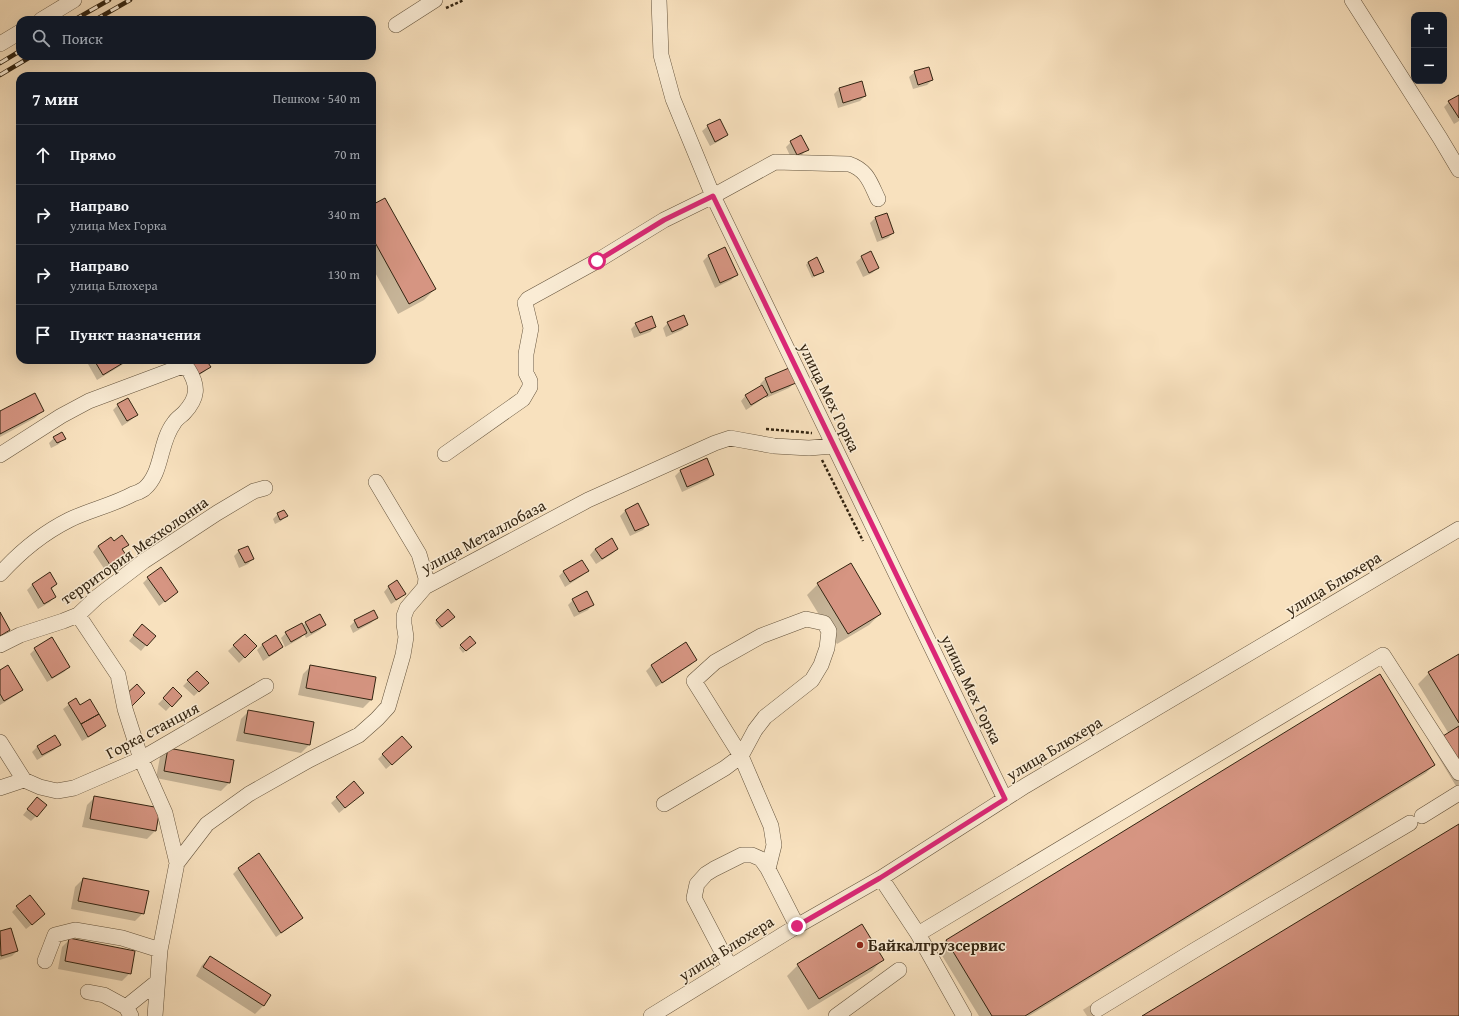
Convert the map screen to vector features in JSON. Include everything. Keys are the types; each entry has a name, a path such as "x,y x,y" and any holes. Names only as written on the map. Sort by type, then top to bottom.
{"street":[{"path":"48,16 74,0"},
{"path":"396,25 435,0"},
{"name":"улица Мех Горка","path":"659,0 661,54 673,99 713,196 1005,799"},
{"path":"1352,0 1459,170"},
{"path":"0,44 16,34"},
{"path":"446,454 524,399 528,392 530,381 526,373 526,354 531,328 525,303 528,299 597,261 664,220 713,196 775,162 849,164 858,167 867,175 878,199"},
{"path":"0,455 61,416 89,402 180,367 188,370 196,384 196,392 190,406 173,424 163,444 159,462 153,476 144,488 122,500 69,520 28,547 14,558 0,574"},
{"name":"улица Металлобаза","path":"155,1016 160,950 177,863 207,824 243,798 309,760 358,735 377,719 388,707 404,655 406,637 404,616 407,608 425,587 588,500 715,443 730,438 774,446 809,448 833,446"},
{"path":"376,482 418,554 426,578 425,587"},
{"name":"территория Мехколонна","path":"0,645 20,635 78,615 144,561 217,513 254,491 265,488"},
{"name":"улица Блюхера","path":"651,1016 797,926 880,878 1005,799 1459,529"},
{"path":"78,615 118,675 125,708 142,760 165,812 177,863"},
{"path":"664,804 725,768 741,756 755,730 765,717 812,680 821,665 828,648 829,631 824,623 806,619 761,636 715,662 694,681 741,756 772,826 774,845 768,869"},
{"path":"918,934 1383,655 1459,773"},
{"name":"Горка станция","path":"24,780 40,787 57,791 74,788 142,760 266,686"},
{"path":"0,742 24,780 0,788"},
{"path":"1098,1009 1459,793"},
{"path":"730,967 694,898 697,884 706,874 714,869 742,855 752,855 761,859 768,869 797,926"},
{"path":"880,878 918,934 964,1016"},
{"path":"45,961 55,935 75,930 122,938 160,950"},
{"path":"836,1016 899,970"},
{"path":"88,992 104,996 128,1012 157,982"}],"path":[{"path":"815,459 822,460 865,545"}],"building":[{"path":"929,67 933,80 918,85 914,71"},
{"path":"862,81 866,96 843,103 839,88"},
{"path":"1459,95 1459,118 1448,101"},
{"path":"720,119 728,135 715,142 707,125"},
{"path":"801,135 809,150 797,155 790,141"},
{"path":"385,198 436,289 409,304 376,244 376,203"},
{"path":"887,213 894,233 882,238 875,217"},
{"path":"725,247 738,275 720,283 708,255"},
{"path":"871,251 879,268 869,273 861,256"},
{"path":"817,257 824,272 814,276 808,262"},
{"path":"684,315 688,325 672,332 667,322"},
{"path":"652,316 656,327 640,333 635,323"},
{"path":"96,364 121,364 103,375"},
{"path":"193,364 209,364 211,367 199,374"},
{"path":"789,368 796,383 771,393 765,378"},
{"path":"762,385 768,395 751,405 745,395"},
{"path":"35,393 44,411 0,434 0,411"},
{"path":"128,398 138,415 127,421 117,404"},
{"path":"62,432 66,439 57,443 53,437"},
{"path":"707,458 714,475 687,487 680,470"},
{"path":"638,503 649,525 635,531 625,510"},
{"path":"284,510 288,516 280,520 277,513"},
{"path":"122,535 129,545 122,549 128,558 112,568 98,546 111,537 114,541"},
{"path":"612,538 618,549 602,559 595,549"},
{"path":"248,546 254,559 245,563 238,550"},
{"path":"582,560 589,571 570,582 563,571"},
{"path":"851,563 881,614 848,634 817,583"},
{"path":"161,567 178,592 165,602 147,577"},
{"path":"50,572 57,584 51,588 56,597 44,604 32,584"},
{"path":"397,580 406,594 396,600 388,586"},
{"path":"587,591 594,605 579,612 572,599"},
{"path":"448,609 455,617 442,627 436,620"},
{"path":"374,610 378,618 358,628 354,620"},
{"path":"0,612 10,630 0,636"},
{"path":"320,614 326,625 311,633 305,622"},
{"path":"302,623 307,633 291,642 285,632"},
{"path":"142,624 156,636 147,646 133,635"},
{"path":"245,634 257,646 245,658 233,645"},
{"path":"276,635 283,647 269,656 262,644"},
{"path":"470,636 476,643 466,651 460,645"},
{"path":"52,637 70,667 52,678 34,648"},
{"path":"686,642 697,660 662,683 651,665"},
{"path":"1459,654 1459,723 1428,672"},
{"path":"8,665 23,690 4,701 0,694 0,670"},
{"path":"310,665 376,677 372,700 306,688"},
{"path":"197,671 209,683 199,692 187,680"},
{"path":"1380,674 1435,765 1025,1016 992,1016 946,940"},
{"path":"137,684 145,693 132,706 123,697"},
{"path":"173,687 182,696 172,707 163,698"},
{"path":"76,698 80,705 90,699 99,714 81,724 68,703"},
{"path":"248,710 314,722 310,745 244,733"},
{"path":"99,714 106,726 88,737 81,724"},
{"path":"1459,726 1459,762 1443,736"},
{"path":"55,735 61,745 42,755 37,746"},
{"path":"402,736 412,747 392,765 382,754"},
{"path":"168,748 234,760 230,783 164,771"},
{"path":"354,781 364,793 345,808 336,797"},
{"path":"94,796 160,808 156,831 90,819"},
{"path":"37,797 47,805 37,817 27,809"},
{"path":"1459,824 1459,1016 1142,1016"},
{"path":"259,853 303,918 281,933 238,868"},
{"path":"83,878 149,891 144,914 78,901"},
{"path":"30,895 45,914 32,925 16,906"},
{"path":"862,924 884,960 819,999 797,964"},
{"path":"11,928 18,951 1,956 0,931"},
{"path":"69,938 135,951 131,974 65,961"},
{"path":"210,956 271,995 264,1006 203,967"}],"tunnel":[{"path":"1087,1016 1098,1009"}],"railway":[{"path":"81,16 109,0"},
{"path":"102,16 130,0"},
{"path":"0,63 16,53"},
{"path":"0,75 25,60"}],"place":[{"name":"Байкалгрузсервис","path":"860,945"}],"route":[{"path":"597,261 664,220 713,196 1005,799 880,878 797,926"}]}
